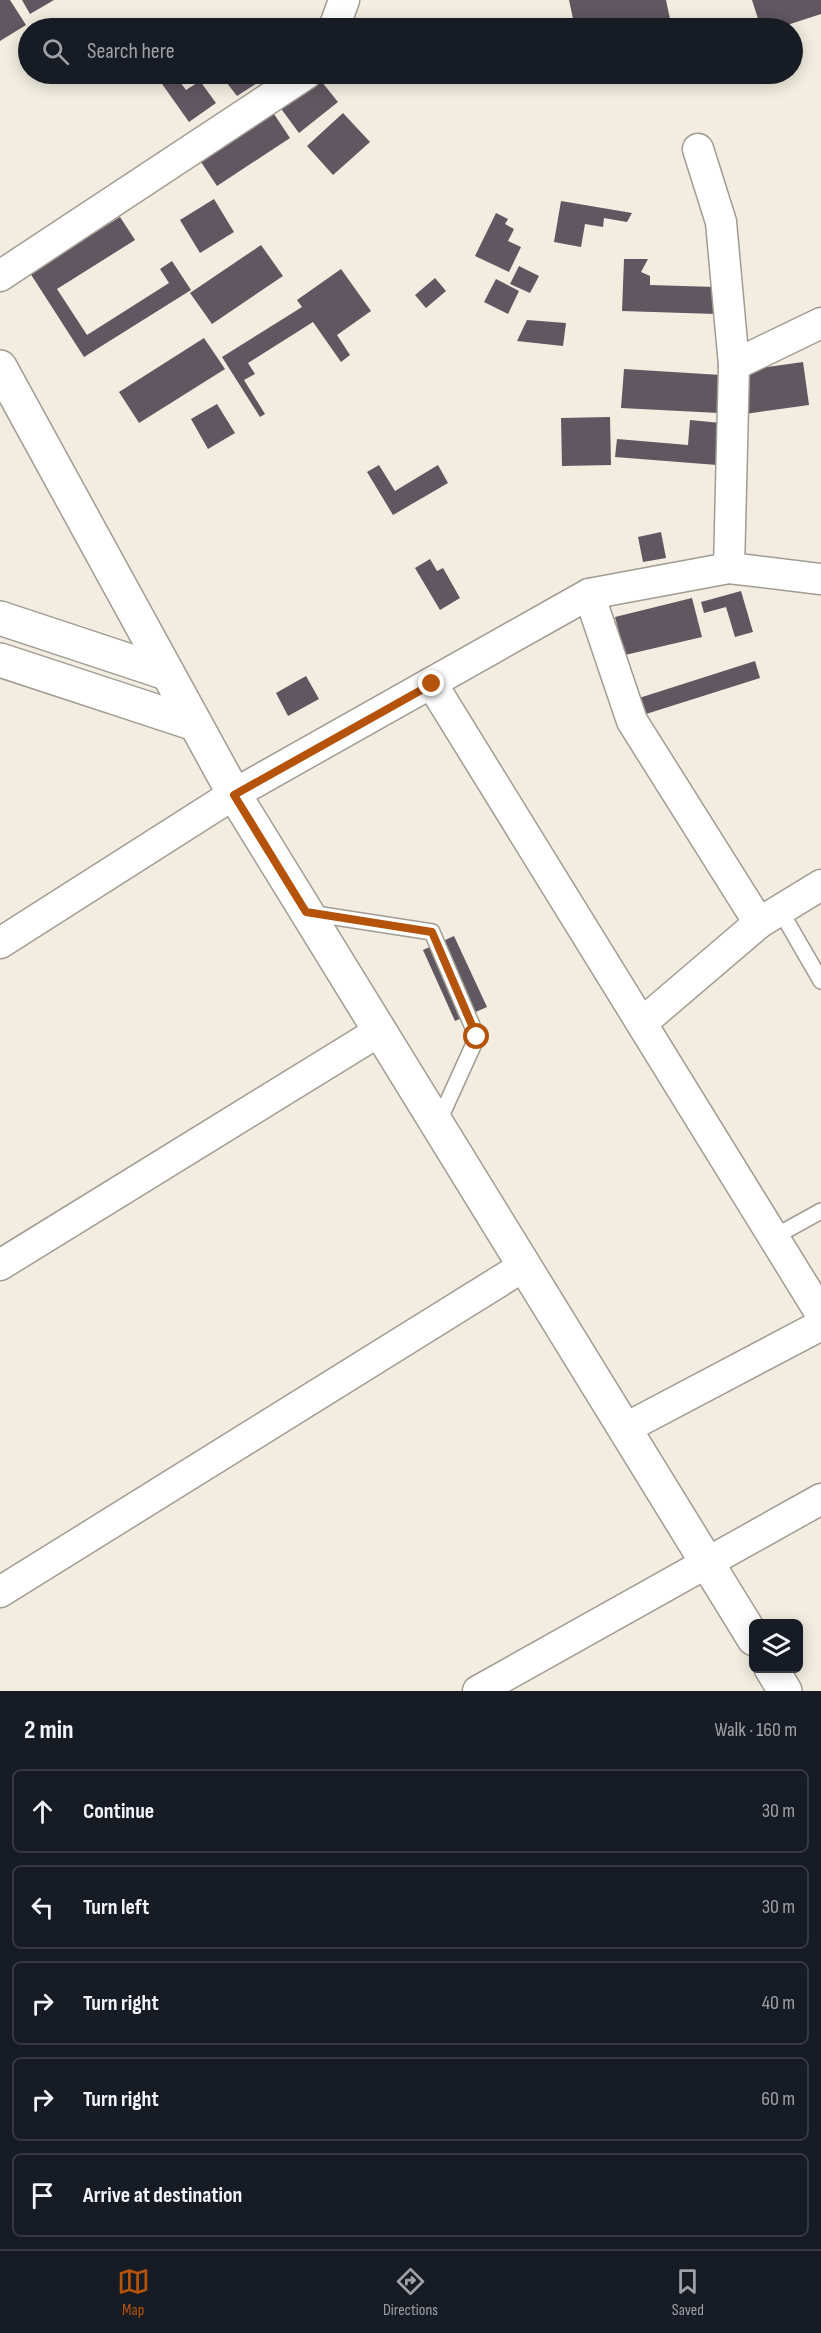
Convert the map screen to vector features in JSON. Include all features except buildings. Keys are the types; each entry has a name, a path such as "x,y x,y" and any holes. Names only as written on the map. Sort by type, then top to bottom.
{"main road":[{"path":"0,367 234,795 749,1633"},
{"path":"0,618 166,674"},
{"path":"0,660 195,724"},
{"path":"774,1673 785,1691"}],"street":[{"path":"338,18 344,0"},
{"path":"0,276 291,84"},
{"path":"698,149 721,222 734,365 729,568"},
{"path":"734,365 821,323"},
{"path":"0,943 234,795 589,594 729,568 821,579"},
{"path":"589,594 632,721 770,916"},
{"path":"432,684 643,1022 821,1314"},
{"path":"643,1022 770,916 821,885"},
{"path":"0,1264 378,1032"},
{"path":"0,1592 524,1266"},
{"path":"624,1429 821,1325"},
{"path":"478,1691 821,1499"}],"lane":[{"path":"306,912 432,932 477,1037 437,1126"},
{"path":"770,916 821,981"},
{"path":"774,1237 821,1211"}],"route":[{"path":"432,684 234,795 306,912 432,932 477,1037"}]}
